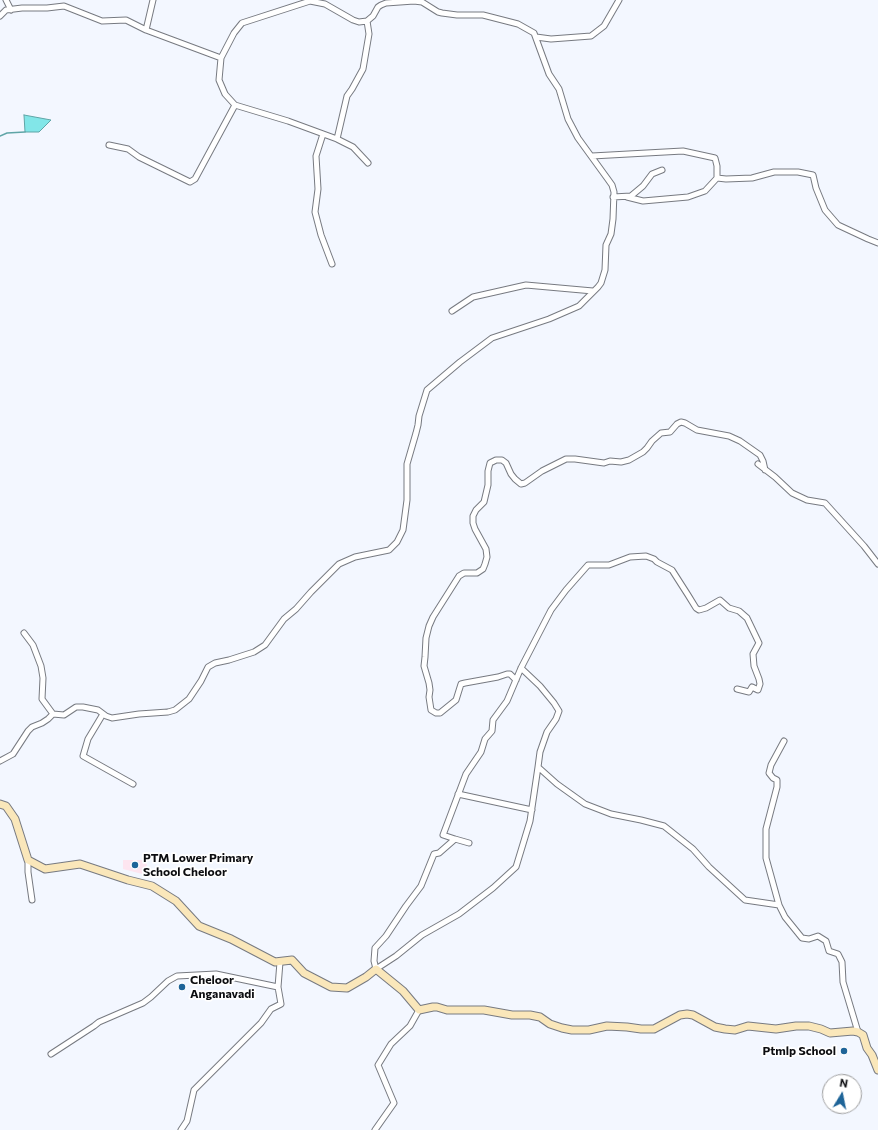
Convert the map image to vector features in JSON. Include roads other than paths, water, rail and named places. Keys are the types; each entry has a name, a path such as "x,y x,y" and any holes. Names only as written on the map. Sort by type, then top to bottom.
{"main road":[{"path":"0,804 6,806 14,819 28,860 45,869 80,864 128,880 152,886 176,901 199,926 232,939 275,962 292,960 304,973 331,987 347,988 366,977 376,969 402,991 419,1010 433,1007 447,1010 484,1010 512,1015 530,1015 540,1017 550,1024 572,1030 589,1030 607,1026 654,1029 680,1015 687,1014 725,1029 735,1030 748,1026 776,1028 809,1026 830,1033 853,1031 863,1035 867,1048 872,1054 878,1070"}],"street":[{"path":"6,0 11,10"},
{"path":"146,30 153,0"},
{"path":"536,37 551,39 591,36 604,26 619,0"},
{"path":"24,633 33,645 41,666 43,678 42,699 53,714 64,715 76,707 98,710 106,716 112,718 175,710 189,700 208,667 215,663 254,652 265,645 284,619 296,609 339,564 355,556 389,550 397,542 403,530 407,500 407,464 427,390 460,362 492,338 549,319 579,306 601,283 605,270 606,245 611,234 613,219 614,192 612,185 578,138 568,119 559,89 549,74 534,33 518,24 484,15 442,14 422,2 414,1 386,3 381,5 378,7 373,16 367,21 359,22 353,20 325,4 310,1 242,23 234,33 221,58 220,80 225,94 235,105 288,121 337,139 353,147 368,163"},
{"path":"0,16 6,10 64,6 102,21 126,20 146,30 221,58"},
{"path":"337,139 347,96 363,69 369,34 367,21"},
{"path":"109,145 128,149 139,157 190,182 195,179 235,105"},
{"path":"323,134 316,156 318,189 315,212 321,235 332,264"},
{"path":"592,156 683,151 714,158 718,166 717,178 705,191 688,197 643,201 626,197 613,197"},
{"path":"626,197 631,196 643,186 652,174 662,170"},
{"path":"717,178 752,178 774,172 798,172 813,175 816,188 825,210 838,225 878,243"},
{"path":"452,311 473,297 526,285 594,291"},
{"path":"516,680 510,674 507,674 461,684 456,700 440,713 436,713 431,710 429,705 429,683 424,666 426,638 429,626 459,576 464,573 477,572 483,569 487,557 486,549 474,529 473,516 476,510 484,502 488,485 488,471 490,463 496,460 502,460 506,463 515,479 521,484 525,484 542,471 566,459 575,458 604,463 610,461 621,462 629,460 643,452 661,433 670,432 677,424 685,422 697,430 729,436 740,441 760,455 765,470"},
{"path":"758,464 792,493 807,500 825,503 864,546 878,564"},
{"path":"469,843 443,835 466,774 481,752 485,739 492,731 493,720 507,701 551,610 588,565 609,565 621,559 646,556 672,570 696,608 700,610 706,608 720,600 729,608 739,611 747,618 759,643 753,654 754,666 760,684 758,690 752,687 749,692 737,689"},
{"path":"455,839 439,853 434,854 421,886 386,936 375,948 374,961 376,969 396,956 422,935 459,914 493,888 516,867 530,821 540,752 547,732 556,719 559,711 540,686 522,668"},
{"path":"0,761 13,754 32,727 42,723 53,714"},
{"path":"103,714 88,740 83,756 133,784"},
{"path":"784,741 768,773 777,780 777,787 766,829 766,858 779,905 785,917 802,938 809,939 818,936 826,941 829,950 838,954 842,962 843,982 858,1032"},
{"path":"538,767 557,784 585,804 611,814 664,826 693,849 709,867 745,900 779,905"},
{"path":"458,794 532,810"},
{"path":"28,860 32,900"},
{"path":"181,1130 187,1121 194,1090 261,1023 271,1009 281,1004 278,987 280,962"},
{"path":"51,1054 99,1022 143,1003 168,981 177,976 216,974 278,987"},
{"path":"375,1130 394,1104 378,1065 391,1044 410,1026 419,1010"}],"water":[{"path":"24,115 51,120 39,132 25,132"}],"waterway":[{"path":"0,136 7,133 25,132"}],"place":[{"name":"PTM Lower Primary School Cheloor","path":"135,865"},
{"name":"Cheloor Anganavadi","path":"182,987"},
{"name":"Ptmlp School","path":"844,1051"}]}
